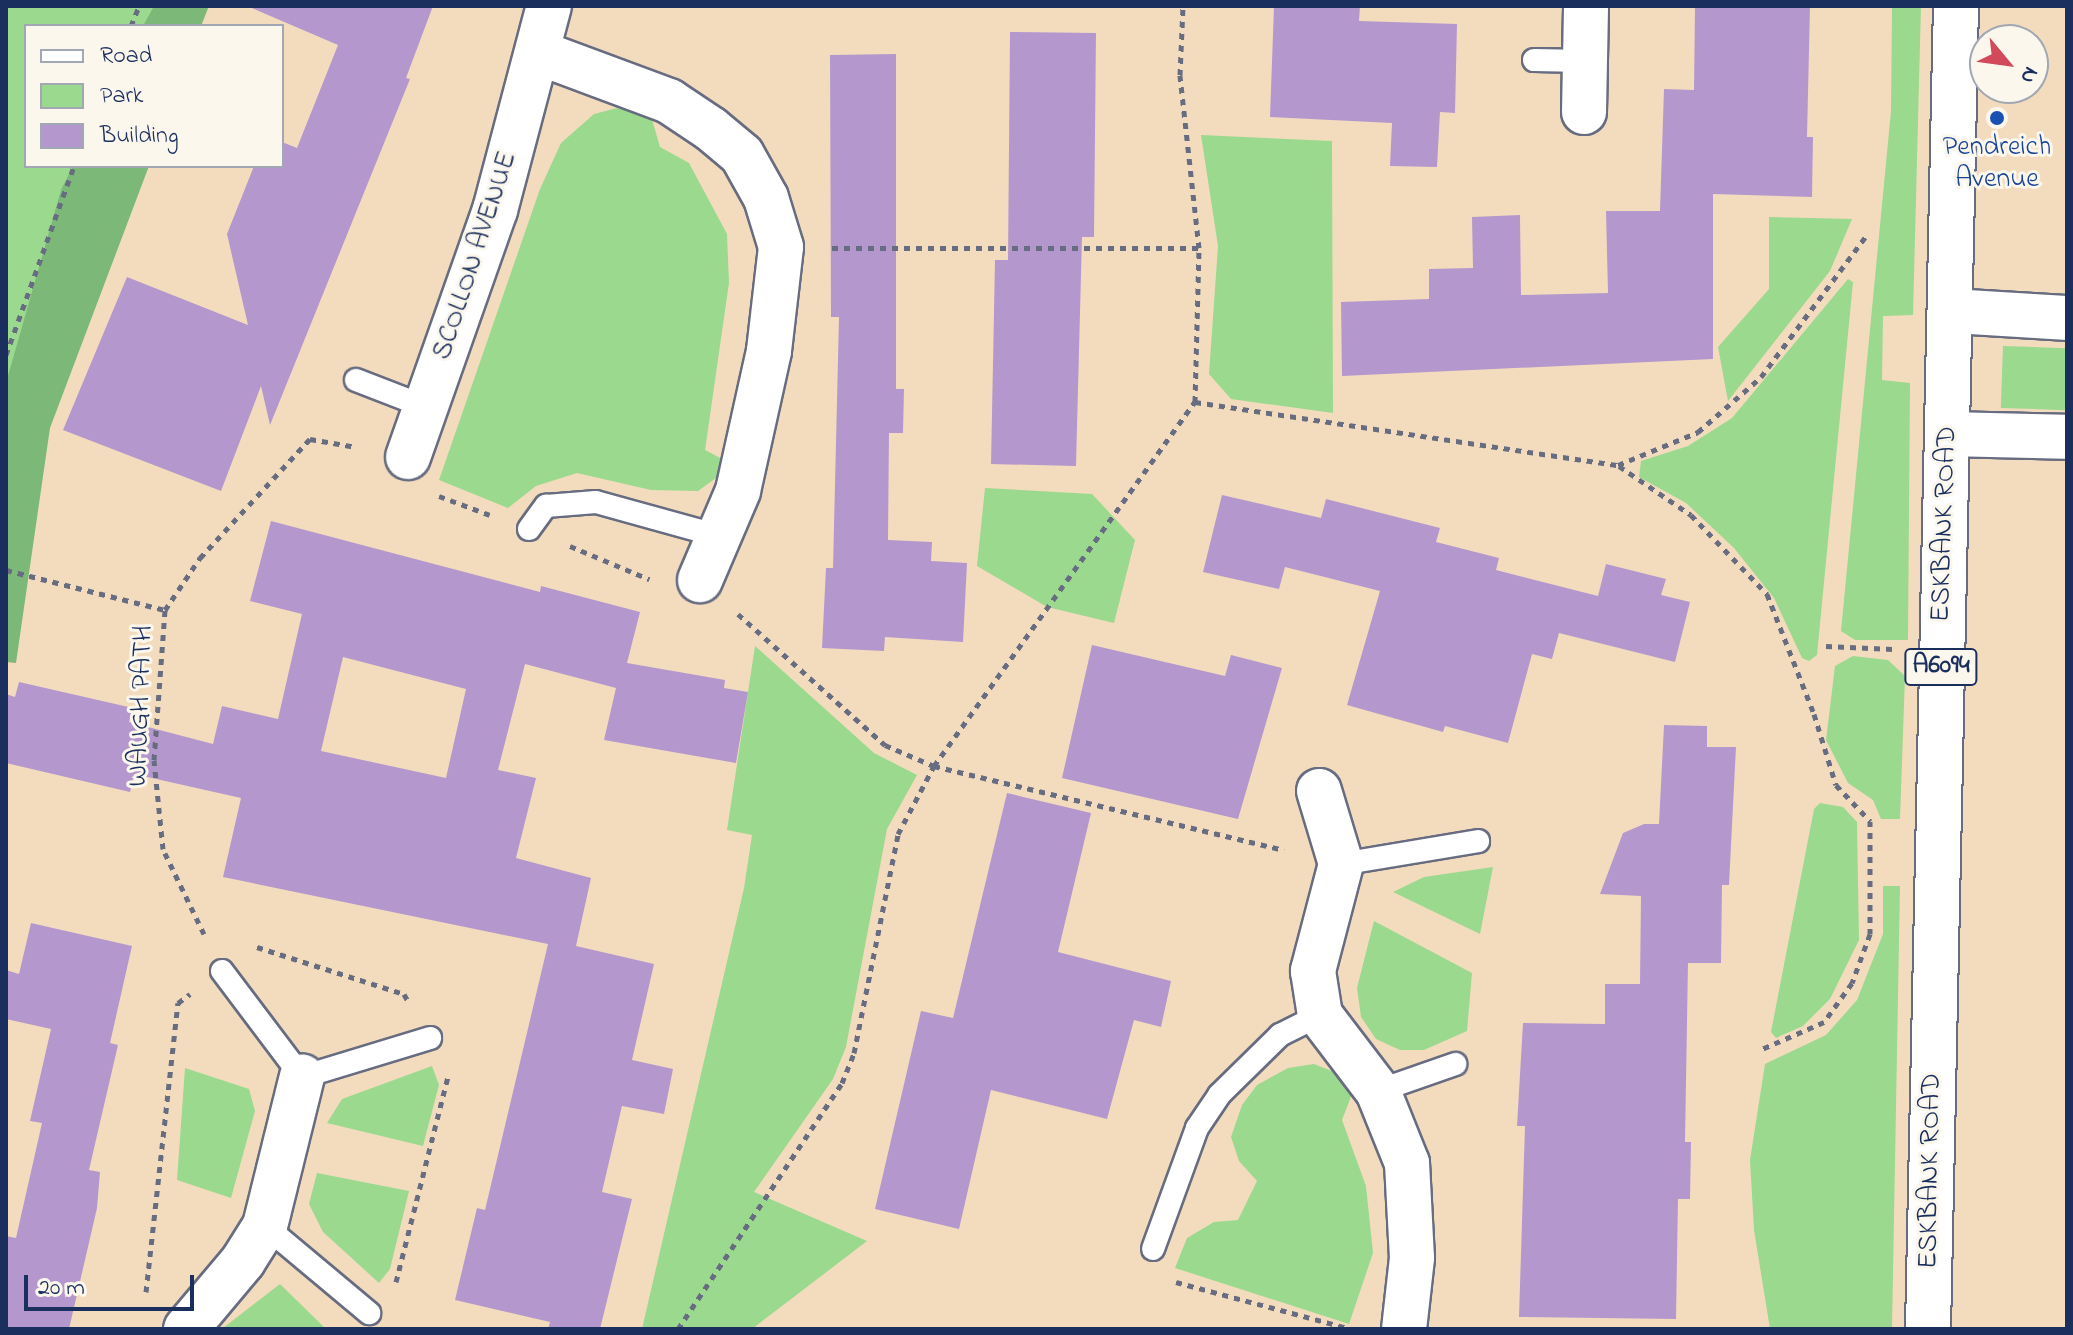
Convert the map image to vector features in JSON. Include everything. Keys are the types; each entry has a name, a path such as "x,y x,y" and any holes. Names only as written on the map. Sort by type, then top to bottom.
{"street":[{"name":"SCOLLON AVENUE","path":"408,457 495,210 540,53 549,6"},
{"path":"1584,112 1586,6"},
{"name":"ESKBANK ROAD","path":"1928,1329 1941,652 1952,311 1956,6"},
{"path":"540,53 669,101 711,129 742,155 766,198 781,247 769,351 738,491 700,580"},
{"path":"1952,311 2067,318"},
{"path":"1948,434 2067,437"},
{"path":"1319,791 1341,864 1313,971 1320,1015 1378,1091 1407,1163 1412,1258 1404,1329"},
{"path":"186,1329 243,1261 265,1226 302,1077"}],"lane":[{"path":"1534,60 1585,61"},
{"path":"356,380 426,407"},
{"path":"529,529 546,506 596,502 719,536"},
{"path":"1341,864 1478,841"},
{"path":"222,971 302,1077 430,1038"},
{"path":"1153,1249 1197,1128 1219,1095 1280,1035 1320,1015"},
{"path":"1378,1091 1455,1064"},
{"path":"265,1226 369,1313"}],"path":[{"path":"678,1329 842,1083 854,1053 898,834 934,766 1195,402 1199,248 1180,75 1183,6"},
{"path":"6,355 73,168"},
{"path":"1618,465 1698,432 1761,377 1867,235"},
{"path":"781,247 1199,248"},
{"path":"1195,402 1618,465 1691,515 1767,594 1814,714 1836,785 1870,821 1870,934 1852,983 1824,1022 1762,1049"},
{"name":"WAUGH PATH","path":"222,971 163,849 154,760 165,610 200,558 310,439 408,457"},
{"path":"6,570 165,610"},
{"path":"700,580 885,745 934,766 1341,864"},
{"path":"1826,646 1941,652"},
{"path":"1153,1249 1165,1279 1353,1329"}],"green space":[{"path":"6,6 208,6 202,24 24,24 24,168 146,168 6,531"},
{"path":"154,6 209,6 202,24 144,24"},
{"path":"1892,6 1921,6 1913,315 1883,316 1882,380 1910,383 1908,640 1855,640 1841,631 1891,111"},
{"path":"617,108 651,116 660,147 689,163 727,234 729,283 705,450 726,461 716,478 698,491 651,490 577,473 536,486 508,508 439,480 540,189 561,143 594,114"},
{"path":"1201,135 1332,141 1333,413 1231,399 1209,374 1218,246"},
{"path":"72,168 148,168 50,428 16,663 6,662 6,383 61,190"},
{"path":"1769,217 1852,219 1830,271 1728,401 1718,347 1769,289"},
{"path":"1848,279 1853,282 1817,655 1809,661 1802,658 1774,598 1734,548 1686,503 1639,477 1641,461 1688,446 1732,418"},
{"path":"2003,346 2067,348 2065,410 2001,408"},
{"path":"985,488 1092,494 1135,540 1114,623 1047,607 977,566"},
{"path":"755,646 874,753 917,775 887,829 846,1047 833,1079 754,1192 867,1241 752,1329 642,1329 744,888 752,835 727,830"},
{"path":"1853,656 1888,660 1905,676 1900,819 1881,819 1873,800 1848,783 1826,740 1835,666"},
{"path":"1820,803 1843,807 1857,822 1859,940 1830,999 1803,1026 1776,1038 1771,1032 1814,809"},
{"path":"1493,867 1480,934 1393,892 1424,877"},
{"path":"1883,886 1900,886 1892,1329 1770,1329 1754,1230 1750,1160 1765,1064 1826,1035 1857,1000 1883,934"},
{"path":"1374,921 1472,973 1467,1031 1424,1050 1400,1050 1376,1039 1361,1017 1357,988"},
{"path":"1314,1064 1337,1073 1352,1094 1342,1120 1366,1186 1373,1253 1349,1324 1175,1268 1187,1238 1214,1222 1238,1220 1257,1181 1239,1161 1231,1137 1242,1105 1257,1085 1288,1068"},
{"path":"432,1066 439,1085 423,1146 327,1123 342,1099"},
{"path":"185,1068 249,1089 255,1111 231,1198 177,1180"},
{"path":"317,1173 409,1191 390,1269 379,1283 323,1232 309,1204"},
{"path":"280,1284 326,1329 222,1329 223,1328"}],"building":[{"path":"247,6 433,6 406,78 410,79 270,425 261,386 221,491 63,430 127,277 248,325 227,234 253,168 284,168 284,143 297,148 338,45"},
{"path":"1274,6 1360,6 1359,21 1457,24 1455,113 1440,112 1437,167 1390,166 1392,123 1270,117"},
{"path":"1810,6 1807,137 1813,137 1812,197 1713,194 1713,359 1342,376 1341,302 1429,299 1429,269 1473,268 1472,217 1520,215 1521,295 1608,293 1606,211 1660,211 1664,89 1694,90 1695,7"},
{"path":"1010,32 1096,33 1094,237 1082,237 1076,466 991,464 995,260 1008,260"},
{"path":"896,54 896,389 904,389 903,433 889,433 888,540 932,542 931,561 967,563 963,642 885,637 884,651 822,648 826,568 833,568 839,317 831,317 830,55"},
{"path":"1222,495 1321,518 1326,499 1440,528 1436,542 1499,558 1496,570 1598,596 1606,564 1666,579 1661,595 1690,602 1675,662 1559,633 1552,659 1532,654 1508,743 1445,726 1443,732 1347,705 1380,591 1285,567 1279,589 1203,572"},
{"path":"271,521 540,592 541,586 640,612 627,663 725,680 724,688 748,692 736,763 604,740 616,688 525,664 498,770 536,778 516,858 591,878 576,946 654,964 632,1060 673,1069 664,1114 622,1106 602,1192 632,1199 600,1329 548,1329 550,1322 455,1300 477,1208 485,1210 548,944 223,877 241,798 134,774 130,792 6,763 6,694 15,697 19,682 133,708 129,722 213,744 222,706 278,719 302,614 250,601","holes":["343,657 466,689 446,778 321,751"]},
{"path":"1092,645 1225,676 1231,655 1282,668 1238,819 1062,778"},
{"path":"1664,725 1707,726 1707,747 1736,747 1729,885 1722,885 1721,963 1688,963 1685,1142 1691,1142 1690,1199 1678,1199 1676,1319 1519,1317 1525,1126 1517,1126 1523,1023 1605,1024 1605,984 1640,984 1641,896 1600,894 1623,833 1644,824 1659,824"},
{"path":"1007,793 1091,813 1058,952 1171,981 1161,1027 1134,1020 1107,1119 991,1090 959,1229 875,1209 921,1011 953,1018"},
{"path":"31,923 132,946 110,1043 118,1045 89,1170 100,1172 97,1208 69,1329 6,1329 6,1236 16,1238 42,1123 30,1121 51,1029 6,1019 6,970 19,974"}],"place":[{"name":"Pendreich Avenue","path":"1997,118"}]}
